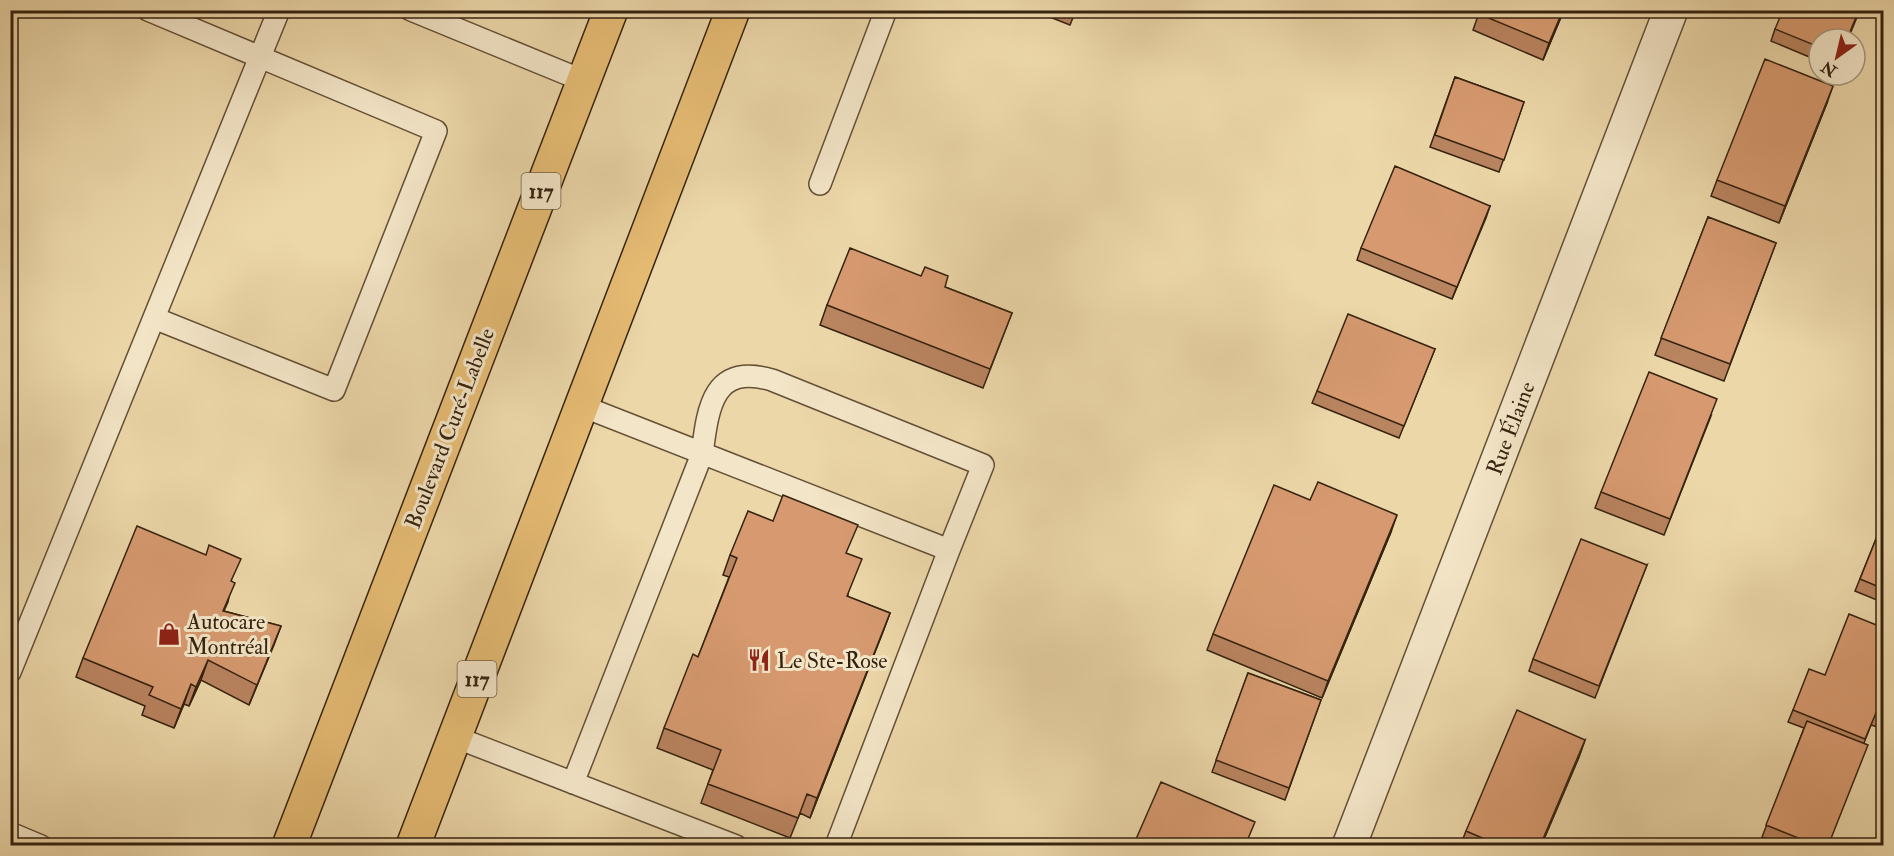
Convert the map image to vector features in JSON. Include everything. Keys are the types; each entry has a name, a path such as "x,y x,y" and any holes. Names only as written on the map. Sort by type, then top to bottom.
{"main road":[{"name":"Boulevard Curé-Labelle","path":"289,846 611,10"},
{"name":"117","path":"413,846 733,10"}],"street":[{"name":"Rue Élaine","path":"1349,846 1671,10"}],"lane":[{"path":"148,10 436,131 334,390 154,318"},
{"path":"10,672 279,10"},
{"path":"411,10 584,81"},
{"path":"820,184 886,10"},
{"path":"573,783 702,454 706,418 718,392 729,380 741,375 755,376 983,465 836,846"},
{"path":"582,406 949,550"},
{"path":"455,737 736,846"},
{"path":"10,833 41,846"}],"building":[{"path":"1480,10 1563,10 1549,43 1479,14"},
{"path":"1783,10 1859,10 1852,27 1807,27 1807,42 1775,29"},
{"path":"1765,59 1807,76 1807,87 1833,87 1785,206 1717,180"},
{"path":"1455,77 1524,102 1504,160 1435,135"},
{"path":"1395,166 1490,206 1457,287 1361,248"},
{"path":"1708,217 1776,243 1730,364 1661,338"},
{"path":"850,248 921,276 925,267 948,276 945,287 1012,313 990,369 827,305"},
{"path":"1348,314 1435,349 1404,426 1317,391"},
{"path":"1649,372 1717,399 1670,519 1601,492"},
{"path":"1318,482 1397,515 1328,681 1213,634 1274,485 1310,500"},
{"path":"783,495 858,525 846,553 862,559 847,596 890,613 817,798 807,794 798,818 708,784 721,750 664,728 693,654 698,657 737,558 730,555 748,511 773,521"},
{"path":"1884,519 1884,589 1860,579"},
{"path":"137,526 206,555 209,545 241,559 231,581 235,583 223,611 281,626 257,685 208,660 196,687 191,684 181,709 149,695 153,687 83,658"},
{"path":"1581,539 1647,565 1599,686 1533,659"},
{"path":"1849,614 1884,628 1884,716 1876,713 1865,739 1793,710 1809,669 1825,675"},
{"path":"1248,673 1321,700 1289,788 1216,760"},
{"path":"1517,710 1585,740 1540,846 1501,846 1466,831"},
{"path":"1807,721 1868,745 1828,846 1818,846 1766,825"},
{"path":"1161,782 1255,822 1245,846 1133,846"}],"place":[{"name":"Autocare Montréal","path":"169,634"},
{"name":"Le Ste-Rose","path":"759,660"}]}
